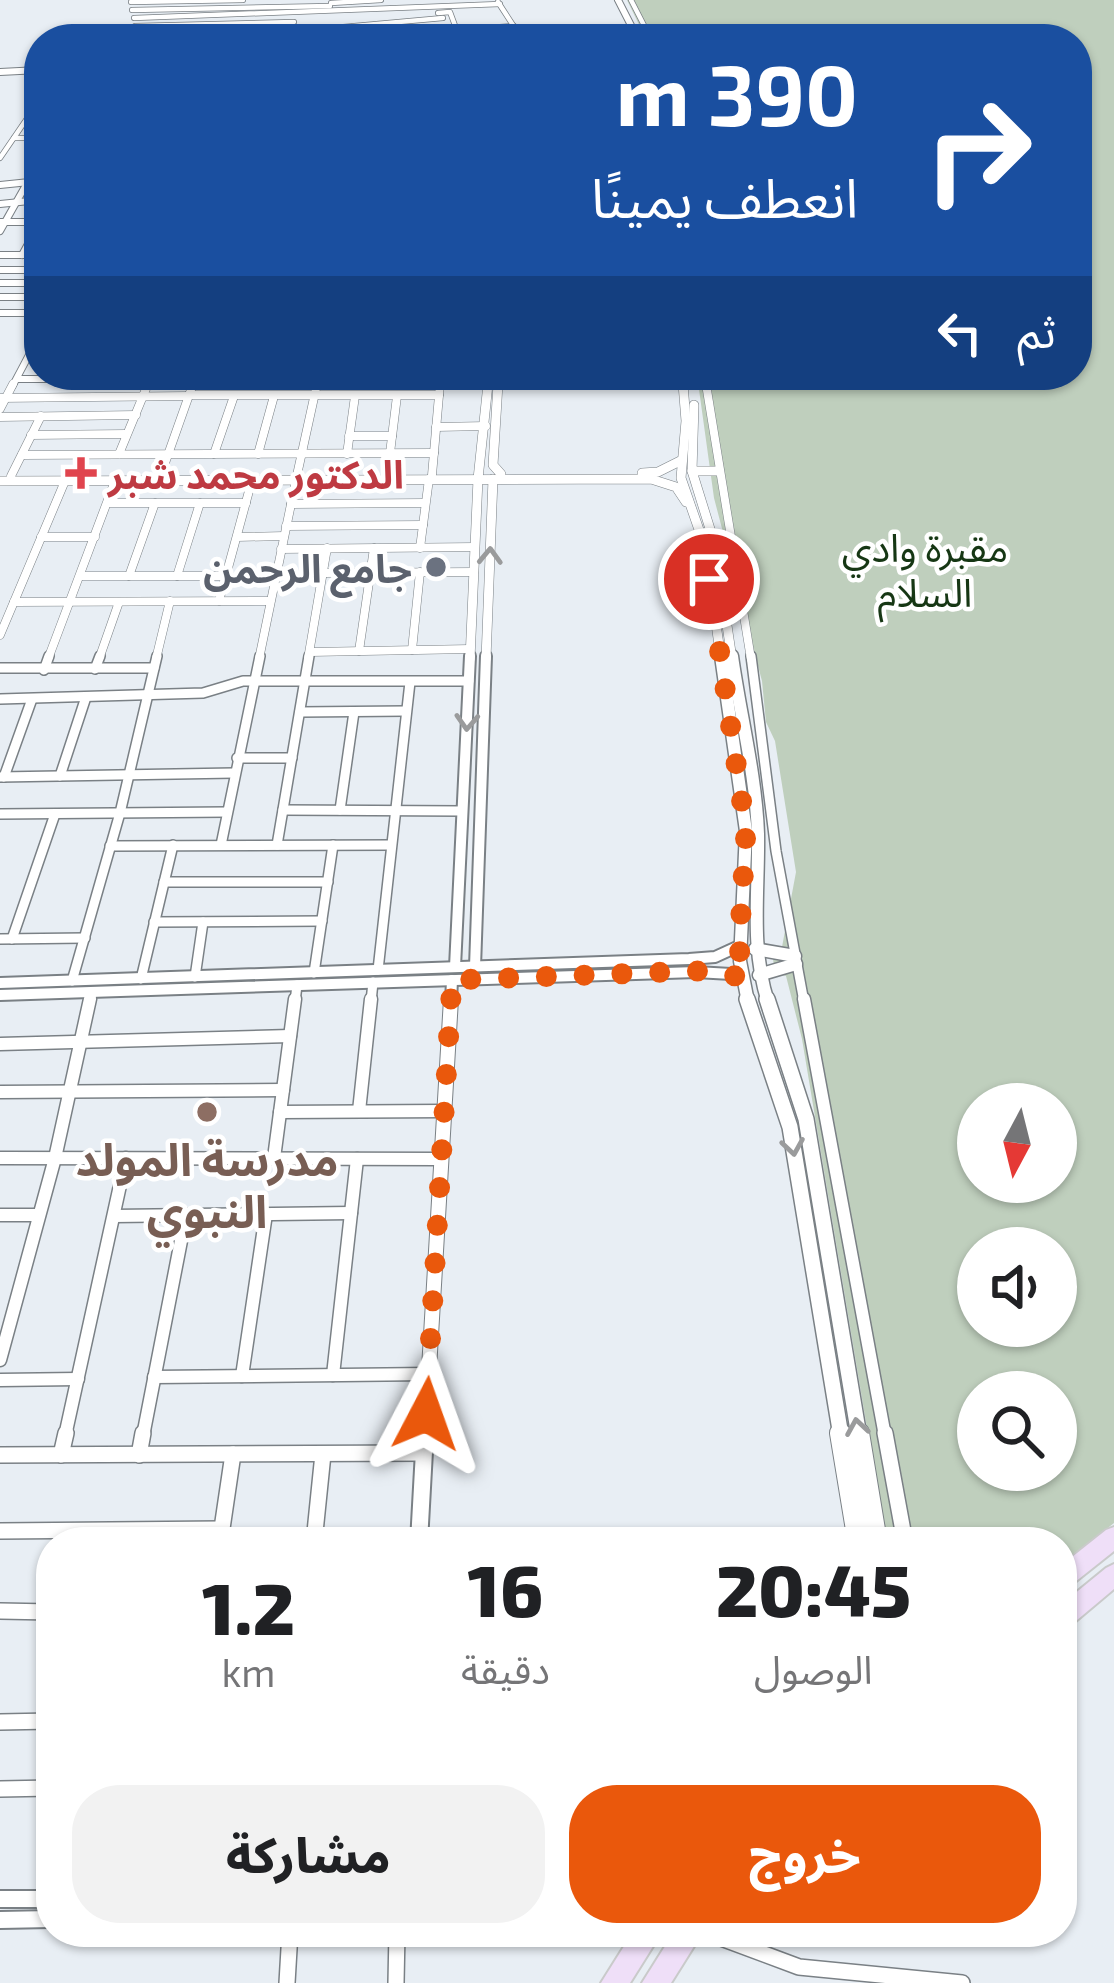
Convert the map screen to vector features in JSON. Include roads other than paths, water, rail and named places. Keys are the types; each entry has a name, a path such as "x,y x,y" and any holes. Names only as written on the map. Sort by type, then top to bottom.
{"main road":[{"path":"687,390 686,502 701,522"},
{"path":"688,470 718,476"},
{"path":"688,470 744,730 753,867 747,948 751,978 778,1059 806,1119 874,1527"},
{"path":"747,948 796,960"},
{"path":"751,978 796,960"},
{"path":"788,1083 856,1527"},
{"path":"1077,1567 1114,1537"},
{"path":"1077,1606 1114,1575"},
{"path":"614,1983 639,1947"},
{"path":"655,1983 680,1947"}],"street":[{"path":"131,1 288,0"},
{"path":"324,20 381,0"},
{"path":"291,24 484,0"},
{"path":"226,24 236,3"},
{"path":"148,24 236,3 324,20 501,5"},
{"path":"456,24 501,5"},
{"path":"412,9 451,24"},
{"path":"161,24 229,16 428,24"},
{"path":"0,158 23,125"},
{"path":"0,134 24,137"},
{"path":"0,231 24,194"},
{"path":"0,204 24,201"},
{"path":"0,256 24,251"},
{"path":"0,313 24,313"},
{"path":"24,366 3,398 0,413 136,415"},
{"path":"17,380 24,380"},
{"path":"119,454 146,390"},
{"path":"165,478 168,454 191,390"},
{"path":"220,845 315,390"},
{"path":"420,548 440,390"},
{"path":"420,1527 479,477 491,390"},
{"path":"475,967 496,477 493,390"},
{"path":"706,390 796,960 902,1527"},
{"path":"390,454 397,395"},
{"path":"3,398 439,395"},
{"path":"214,454 234,396"},
{"path":"258,454 274,396"},
{"path":"346,454 355,396"},
{"path":"4,478 22,455 40,416"},
{"path":"436,427 486,426"},
{"path":"31,435 126,434"},
{"path":"349,436 392,436"},
{"path":"22,455 434,453"},
{"path":"4,478 662,476 688,470"},
{"path":"662,476 686,502"},
{"path":"165,478 297,477"},
{"path":"4,478 145,478"},
{"path":"219,601 252,480"},
{"path":"0,635 65,481"},
{"path":"44,670 116,481"},
{"path":"108,503 246,503"},
{"path":"129,576 155,503"},
{"path":"177,576 200,503"},
{"path":"291,503 425,503"},
{"path":"237,536 423,525"},
{"path":"41,537 95,537"},
{"path":"281,549 475,547"},
{"path":"277,845 327,548"},
{"path":"359,651 374,548"},
{"path":"412,650 420,572"},
{"path":"323,573 474,572"},
{"path":"80,576 226,576"},
{"path":"14,602 269,601"},
{"path":"95,669 118,602"},
{"path":"72,981 120,813 170,602"},
{"path":"310,652 470,650 487,644"},
{"path":"470,650 486,658"},
{"path":"0,668 154,668"},
{"path":"0,699 213,692 235,682 255,681 469,681"},
{"path":"358,1112 410,682"},
{"path":"60,776 86,698"},
{"path":"32,699 2,777 234,773"},
{"path":"299,712 406,711"},
{"path":"340,810 355,712"},
{"path":"237,758 292,758"},
{"path":"283,810 462,811"},
{"path":"0,814 226,812"},
{"path":"55,814 6,939 85,938"},
{"path":"141,979 173,845"},
{"path":"314,973 333,845"},
{"path":"110,846 392,845"},
{"path":"164,882 328,881"},
{"path":"458,898 478,898"},
{"path":"154,922 322,921"},
{"path":"195,977 203,922"},
{"path":"453,974 475,967 719,955 747,948"},
{"path":"719,955 737,962 734,970 723,973"},
{"path":"0,995 314,973 723,973 751,978"},
{"path":"0,983 141,979 178,983 195,977 297,985 376,976"},
{"path":"274,1159 297,985"},
{"path":"0,1360 55,1158 92,992"},
{"path":"0,1045 290,1036"},
{"path":"0,1092 283,1090"},
{"path":"280,1112 444,1111"},
{"path":"0,1158 441,1159"},
{"path":"61,1455 126,1158"},
{"path":"333,1375 356,1159"},
{"path":"114,1216 351,1213"},
{"path":"242,1376 266,1214"},
{"path":"0,1215 39,1215"},
{"path":"139,1455 186,1215"},
{"path":"154,1377 429,1374"},
{"path":"0,1380 78,1379"},
{"path":"0,1455 424,1453"},
{"path":"221,1527 233,1454"},
{"path":"316,1527 323,1454"},
{"path":"0,1531 36,1532"},
{"path":"0,1611 36,1612"},
{"path":"0,1722 36,1721"},
{"path":"0,1789 36,1788"},
{"path":"0,1899 36,1899"},
{"path":"0,1920 36,1919"},
{"path":"287,1983 289,1947"},
{"path":"396,1983 397,1947"},
{"path":"734,1947 823,1975 962,1983"}],"place":[{"name":"الدكتور محمد شبر","path":"81,473"},
{"name":"جامع الرحمن","path":"436,567"},
{"name":"مدرسة المولد النبوي","path":"207,1112"}],"park label":[{"name":"مقبرة وادي السلام","path":"925,568"}]}
